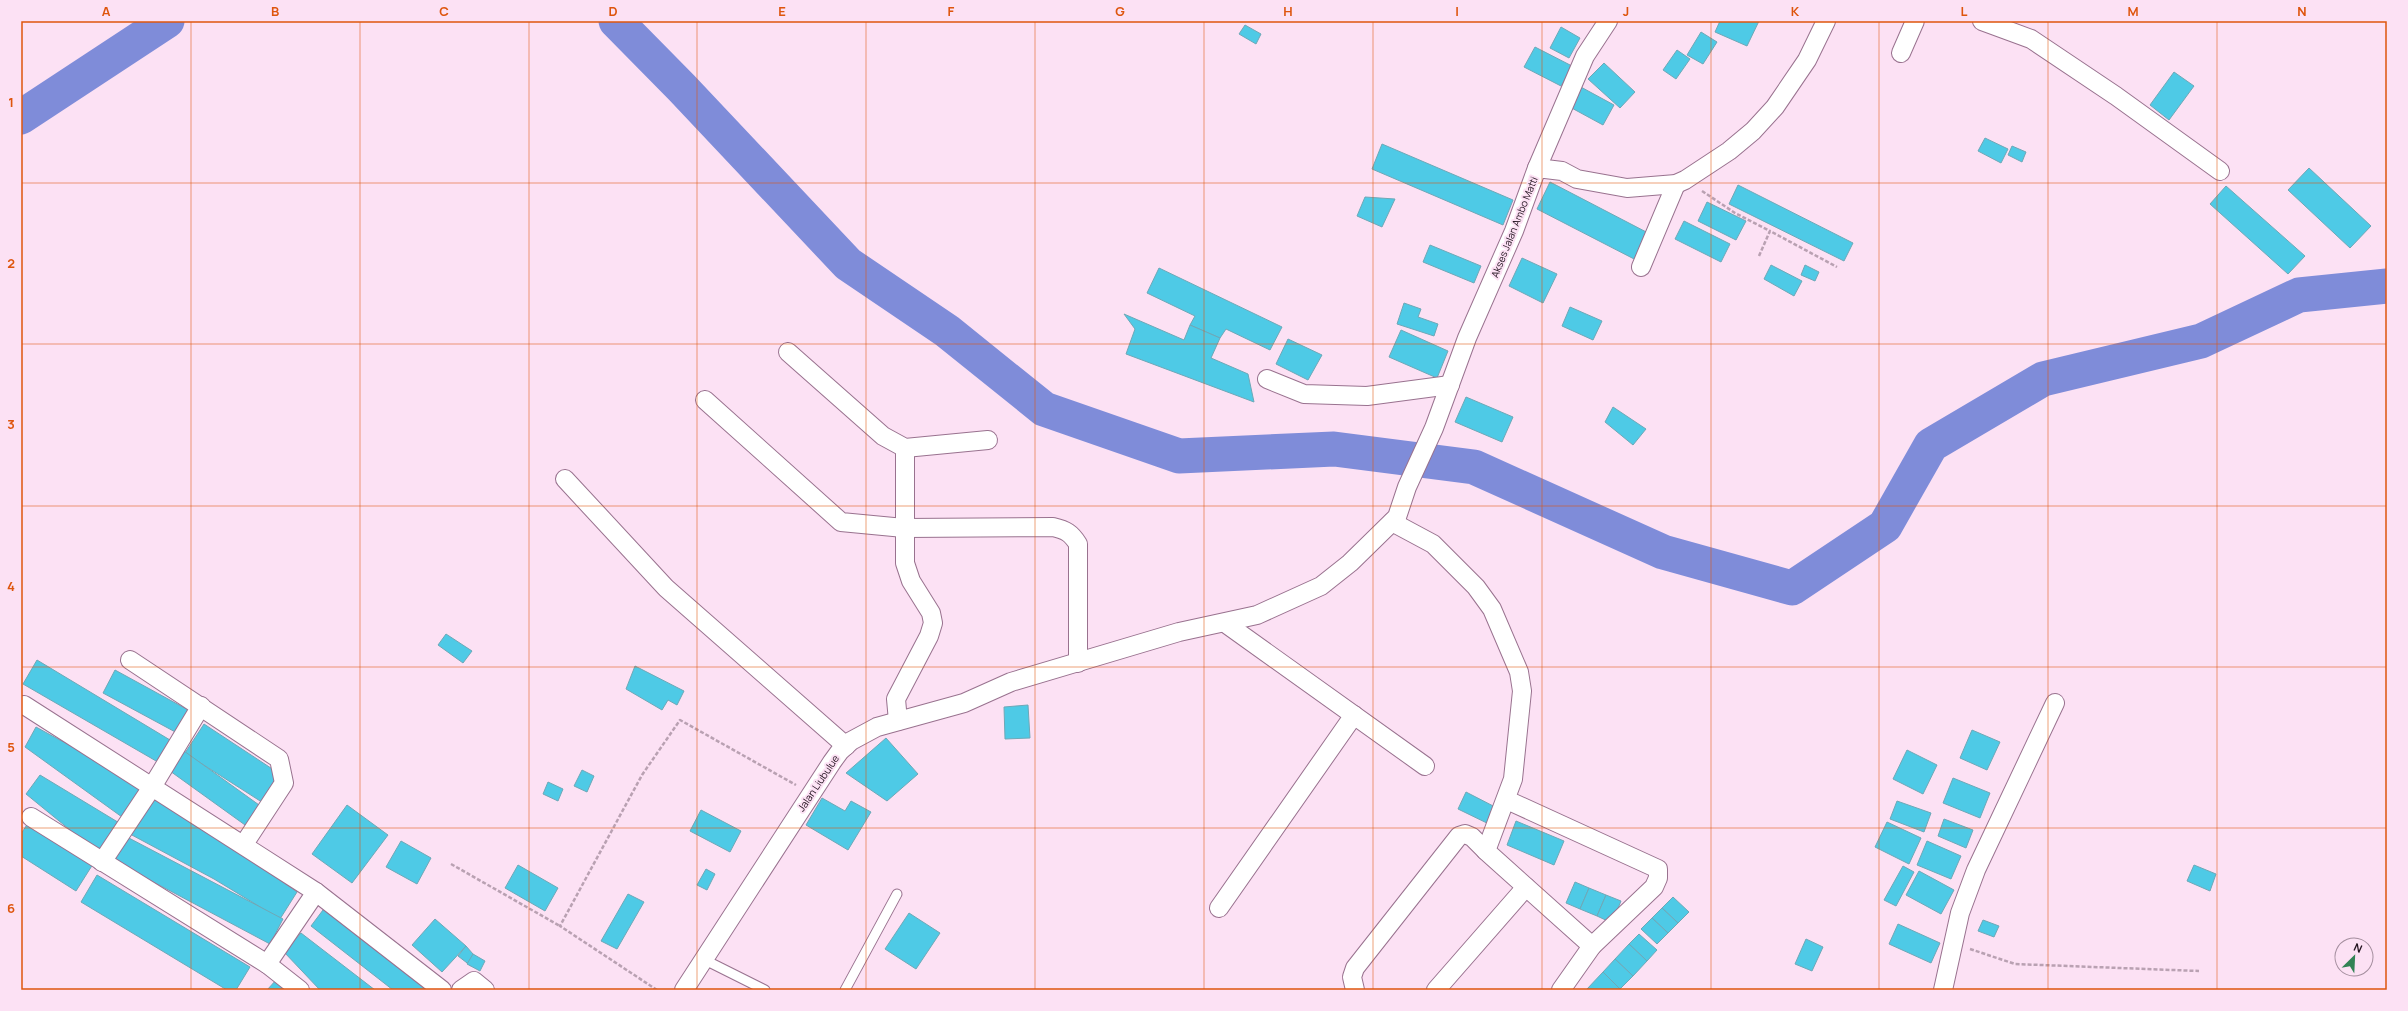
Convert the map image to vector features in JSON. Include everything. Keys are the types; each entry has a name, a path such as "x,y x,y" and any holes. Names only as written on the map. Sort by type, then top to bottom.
{"street":[{"path":"1537,168 1585,56 1608,21"},
{"name":"Akses Jalan Ambo Matti","path":"1225,623 1258,615 1321,586 1350,563 1397,517 1407,487 1434,428 1467,338 1514,231 1537,168 1562,171 1577,179 1627,188 1680,182 1735,146 1754,131 1775,107 1807,60 1826,21"},
{"path":"1901,53 1915,21"},
{"path":"1982,21 2031,39 2116,96 2220,171"},
{"path":"1641,266 1680,182"},
{"path":"788,352 883,436 905,448 988,440"},
{"path":"1267,379 1304,394 1367,396 1450,385"},
{"path":"705,400 841,522 904,528 1053,527 1065,530 1073,536 1078,544 1078,663"},
{"path":"898,721 896,699 929,636 933,623 931,613 911,581 906,563 904,528 905,448"},
{"path":"565,479 666,588 846,746"},
{"path":"1392,522 1433,544 1455,564 1476,587 1492,609 1519,672 1522,691 1513,779 1507,800 1486,851"},
{"path":"1225,623 1425,766"},
{"name":"Jalan Liubulue","path":"684,990 810,793 840,751 861,735 877,727 964,703 1011,682 1179,632 1225,623"},
{"path":"130,660 275,755 280,762 284,783 244,844"},
{"path":"1943,990 1960,913 1976,870 2055,703"},
{"path":"24,705 244,844 316,892 442,990"},
{"path":"102,862 152,787 201,706"},
{"path":"1219,908 1354,715"},
{"path":"1507,800 1658,869 1658,878 1654,887 1592,946 1561,990"},
{"path":"31,817 267,964 300,990"},
{"path":"1356,990 1352,977 1356,968 1459,836 1465,834 1472,837 1592,946"},
{"path":"1436,990 1526,887"},
{"path":"267,964 316,892"},
{"path":"461,990 474,981 485,990"}],"lane":[{"path":"845,990 897,894"},
{"path":"703,960 765,990"}],"path":[{"path":"1680,182 1837,267"},
{"path":"1759,256 1770,231"},
{"path":"560,926 642,774 680,720 810,793"},
{"path":"451,864 560,926 657,990"},
{"path":"1953,944 2015,964 2199,971"}],"building":[{"path":"1720,21 1759,21 1747,46 1715,32"},
{"path":"1245,25 1261,34 1256,44 1239,34"},
{"path":"1561,27 1580,38 1569,58 1550,48"},
{"path":"1701,32 1717,42 1703,64 1687,55"},
{"path":"1535,47 1572,66 1561,86 1524,67"},
{"path":"1677,50 1690,59 1676,79 1663,70"},
{"path":"1604,63 1635,92 1620,108 1588,79"},
{"path":"2174,72 2194,86 2169,120 2150,105"},
{"path":"1579,86 1614,105 1603,125 1568,106"},
{"path":"1985,138 2008,149 2001,163 1978,151"},
{"path":"1382,144 1513,200 1503,225 1372,169"},
{"path":"2012,146 2026,152 2022,162 2008,155"},
{"path":"2309,168 2371,226 2350,248 2288,190"},
{"path":"1550,182 1652,235 1638,261 1537,209"},
{"path":"1738,185 1853,243 1844,261 1729,204"},
{"path":"2226,186 2305,256 2288,274 2210,204"},
{"path":"1365,197 1395,199 1382,227 1357,216"},
{"path":"1707,202 1746,221 1736,240 1698,221"},
{"path":"1684,221 1730,244 1721,262 1675,239"},
{"path":"1430,245 1481,266 1474,283 1423,262"},
{"path":"1522,258 1557,274 1543,303 1509,286"},
{"path":"1771,265 1802,281 1794,296 1764,279"},
{"path":"1805,265 1819,272 1815,281 1801,275"},
{"path":"1159,268 1282,327 1270,350 1226,329 1220,338 1190,325 1195,316 1147,293"},
{"path":"1404,303 1421,309 1418,317 1438,324 1434,336 1397,324"},
{"path":"1570,307 1602,321 1593,340 1562,326"},
{"path":"1124,314 1184,340 1190,325 1220,338 1211,358 1248,374 1254,402 1126,354 1135,329"},
{"path":"1401,330 1448,351 1437,378 1389,357"},
{"path":"1288,339 1322,355 1308,380 1276,364"},
{"path":"1466,397 1513,417 1502,442 1455,422"},
{"path":"1613,407 1646,429 1633,445 1605,422"},
{"path":"446,634 472,651 463,663 438,645"},
{"path":"37,660 175,743 163,765 23,684"},
{"path":"635,666 684,691 677,705 668,700 662,710 626,689"},
{"path":"115,670 190,711 179,734 103,693"},
{"path":"1028,705 1030,738 1005,739 1004,707"},
{"path":"204,724 286,778 268,806 185,753"},
{"path":"36,727 144,786 122,817 25,747"},
{"path":"1972,730 2000,742 1987,770 1960,758"},
{"path":"886,738 918,774 887,801 846,773"},
{"path":"1907,750 1937,765 1923,794 1893,779"},
{"path":"184,751 266,810 252,830 170,771"},
{"path":"582,770 594,776 587,792 574,786"},
{"path":"40,775 121,824 102,856 26,794"},
{"path":"1953,778 1990,793 1980,818 1943,803"},
{"path":"548,782 563,789 558,801 543,794"},
{"path":"1466,792 1499,809 1491,825 1458,809"},
{"path":"157,794 297,892 280,919 214,879 130,834"},
{"path":"822,798 845,811 851,801 871,812 848,850 806,825"},
{"path":"1897,801 1931,813 1924,832 1890,819"},
{"path":"347,805 388,835 352,883 312,854"},
{"path":"701,810 741,831 730,852 690,831"},
{"path":"1944,819 1973,830 1966,848 1938,836"},
{"path":"1516,821 1564,841 1554,865 1507,845"},
{"path":"1887,822 1921,838 1909,864 1875,847"},
{"path":"28,823 93,864 76,891 21,856 21,834"},
{"path":"127,837 283,919 270,944 114,861"},
{"path":"401,841 431,858 417,884 386,867"},
{"path":"1927,841 1961,856 1951,879 1917,865"},
{"path":"518,865 558,888 545,911 505,888"},
{"path":"2194,865 2216,874 2210,891 2187,881"},
{"path":"1903,866 1914,872 1896,906 1884,900"},
{"path":"706,869 715,874 707,890 697,885"},
{"path":"1919,871 1954,890 1941,914 1906,895"},
{"path":"97,875 250,967 236,990 227,990 81,902"},
{"path":"1575,882 1589,888 1580,909 1566,903"},
{"path":"1589,888 1606,895 1597,916 1580,909"},
{"path":"628,894 644,902 617,949 601,941"},
{"path":"1606,895 1621,901 1612,923 1597,916"},
{"path":"1673,897 1689,912 1678,923 1662,908"},
{"path":"326,906 433,990 393,990 311,926"},
{"path":"1662,908 1678,923 1668,933 1652,918"},
{"path":"909,913 940,933 916,969 885,949"},
{"path":"1652,918 1668,933 1657,944 1641,929"},
{"path":"435,919 466,946 442,972 412,945"},
{"path":"1983,920 1999,926 1994,937 1978,931"},
{"path":"1898,924 1940,943 1931,963 1889,944"},
{"path":"301,933 375,990 320,990 284,952"},
{"path":"1639,934 1657,950 1647,961 1629,944"},
{"path":"1806,939 1823,947 1812,971 1795,964"},
{"path":"1629,944 1647,961 1633,976 1615,959"},
{"path":"466,946 473,954 471,966 458,956"},
{"path":"473,954 485,961 480,971 467,964"},
{"path":"1615,959 1633,976 1620,989 1603,972"},
{"path":"1603,972 1620,989 1619,990 1587,989"},
{"path":"277,979 294,990 267,990"}],"waterway":[{"path":"21,117 167,21"},
{"path":"616,21 682,88 848,264 947,331 1044,409 1179,456 1334,449 1474,467 1663,552 1792,588 1885,526 1931,445 2043,379 2201,341 2299,295 2387,286"}]}
